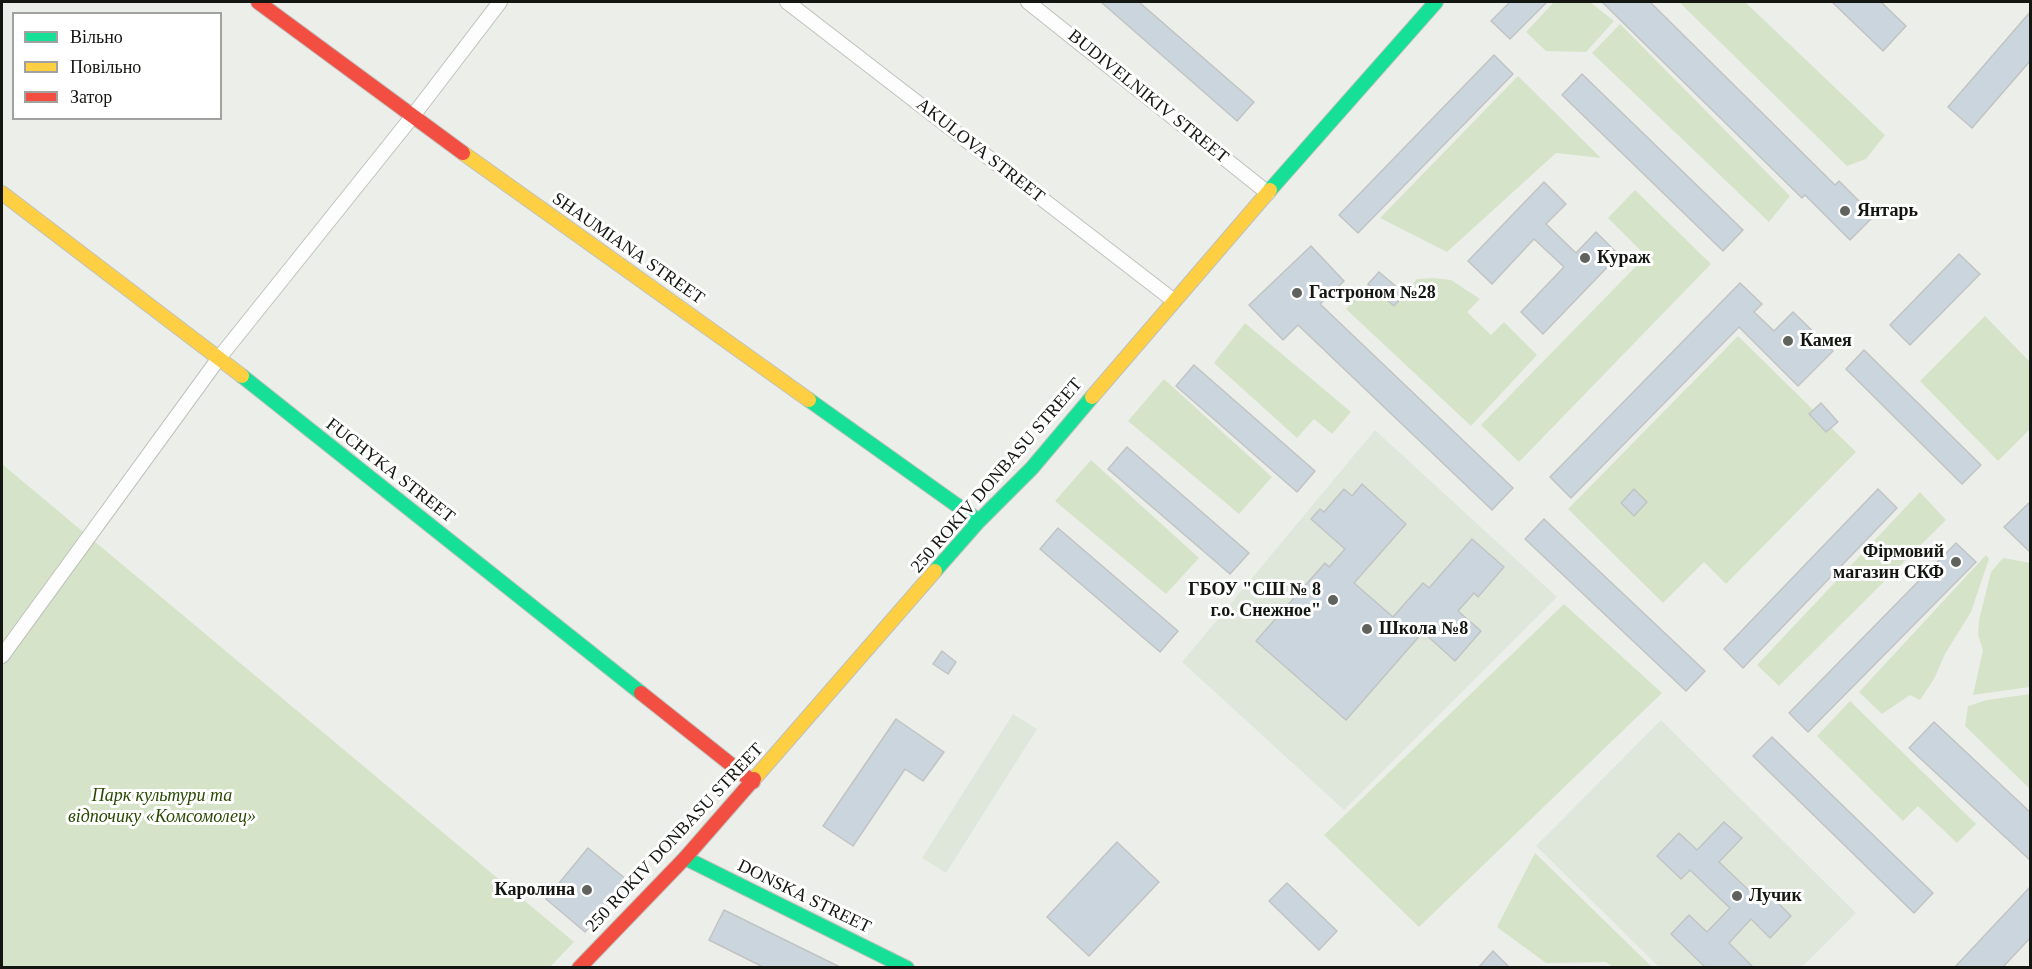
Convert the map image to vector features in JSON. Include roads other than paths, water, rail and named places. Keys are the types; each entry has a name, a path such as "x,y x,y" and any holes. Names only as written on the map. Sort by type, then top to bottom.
{"street":[{"name":"SHAUMIANA STREET","path":"258,2 412,117 979,521"},
{"path":"2,656 219,358 412,117 500,2"},
{"name":"AKULOVA STREET","path":"788,2 1173,300"},
{"name":"BUDIVELNIKIV STREET","path":"1028,2 1268,193"},
{"name":"250 ROKIV DONBASU STREET","path":"579,968 685,858 979,521 1032,468 1173,300 1436,2"},
{"name":"FUCHYKA STREET","path":"2,193 219,358 753,782"},
{"name":"DONSKA STREET","path":"685,858 907,968"}],"place":[{"name":"Янтарь","path":"1845,211"},
{"name":"Кураж","path":"1585,258"},
{"name":"Гастроном №28","path":"1297,293"},
{"name":"Камея","path":"1788,341"},
{"name":"Фірмовий магазин СКФ","path":"1956,562"},
{"name":"ГБОУ \"СШ № 8 г.о. Снежное\"","path":"1333,600"},
{"name":"Школа №8","path":"1367,629"},
{"name":"Каролина","path":"587,890"},
{"name":"Лучик","path":"1737,896"}],"park label":[{"name":"Парк культури та відпочику «Комсомолец»","path":"162,806"}]}
